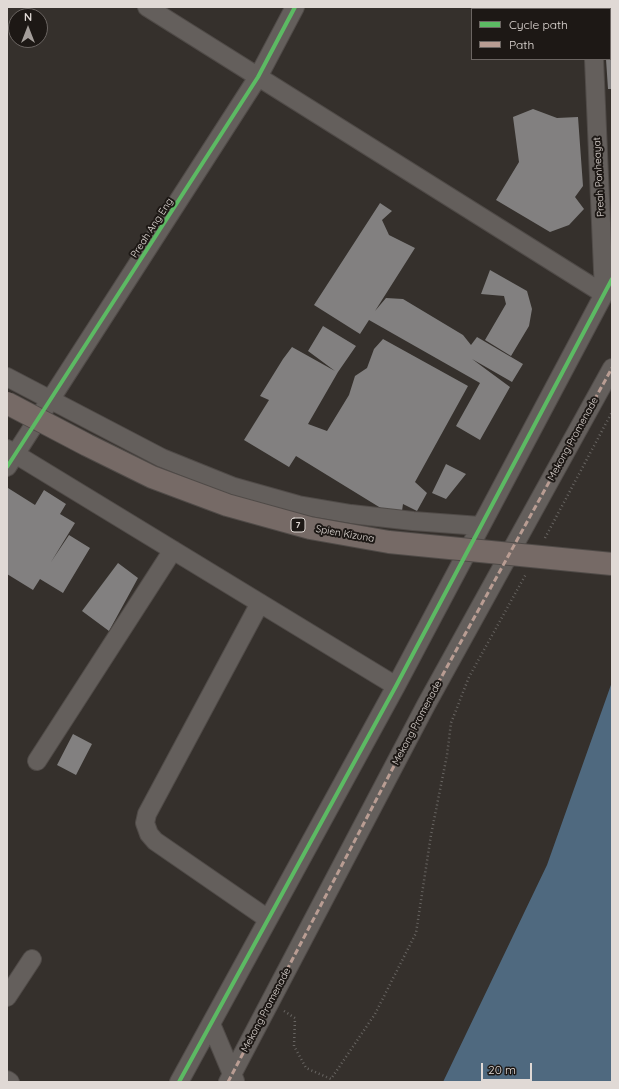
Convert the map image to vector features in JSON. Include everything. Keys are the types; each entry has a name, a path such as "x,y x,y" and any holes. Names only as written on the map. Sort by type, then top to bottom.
{"highway":[{"name":"Spien Kizuna","path":"7,403 152,477 227,505 310,528 389,542 612,564"}],"street":[{"path":"147,7 258,77 608,286 396,686 179,1082"},
{"name":"Preah Ang Eng","path":"10,457 50,400 258,77 295,7"},
{"name":"Preah Ponheayat","path":"594,60 608,286"},
{"name":"Mekong Promenade","path":"232,1079 270,1003 426,705 612,368"},
{"path":"7,377 162,458 234,487 298,505 351,514 413,521 480,526"},
{"path":"10,457 173,550 396,686"},
{"path":"37,761 173,550"},
{"path":"260,603 147,814 144,823 149,834 155,841 268,919"},
{"path":"7,997 32,959"},
{"path":"211,1024 232,1079"}],"path":[{"path":"543,540 612,412"},
{"path":"270,1003 295,1018 294,1046 306,1068 330,1079 375,1014 416,933 431,835 447,755 451,723 469,677 529,567"}],"water":[{"path":"612,682 612,1082 443,1082 547,865"}],"building":[{"path":"612,7 612,89 608,89 606,60 611,60 611,8 602,8"},
{"path":"533,109 557,118 578,117 583,186 575,197 584,209 569,225 550,232 496,200 519,162 513,117"},
{"path":"380,203 392,211 382,220 389,235 415,248 375,311 386,298 403,299 463,335 471,345 477,337 523,364 512,382 472,359 510,387 480,440 456,426 480,383 369,320 360,334 314,305"},
{"path":"490,270 527,291 532,309 529,326 511,356 485,340 506,304 504,296 481,294"},
{"path":"323,326 356,346 338,372 308,424 327,431 349,395 355,376 367,368 374,349 383,339 468,386 415,482 427,493 417,511 403,504 402,511 384,510 296,456 289,467 244,440 269,400 260,396 292,347 335,371 308,351"},
{"path":"446,464 466,474 446,499 432,493"},
{"path":"8,488 35,505 44,490 66,504 60,514 75,523 51,562 69,535 90,548 63,593 40,579 33,590 7,574"},
{"path":"118,563 138,578 109,631 82,611"},
{"path":"73,734 92,744 76,775 57,765"}],"marked path":[{"path":"228,1082 426,705 612,368"}],"cycle path":[{"path":"7,467 258,77 295,7"},
{"path":"179,1082 396,686 612,279"}]}
